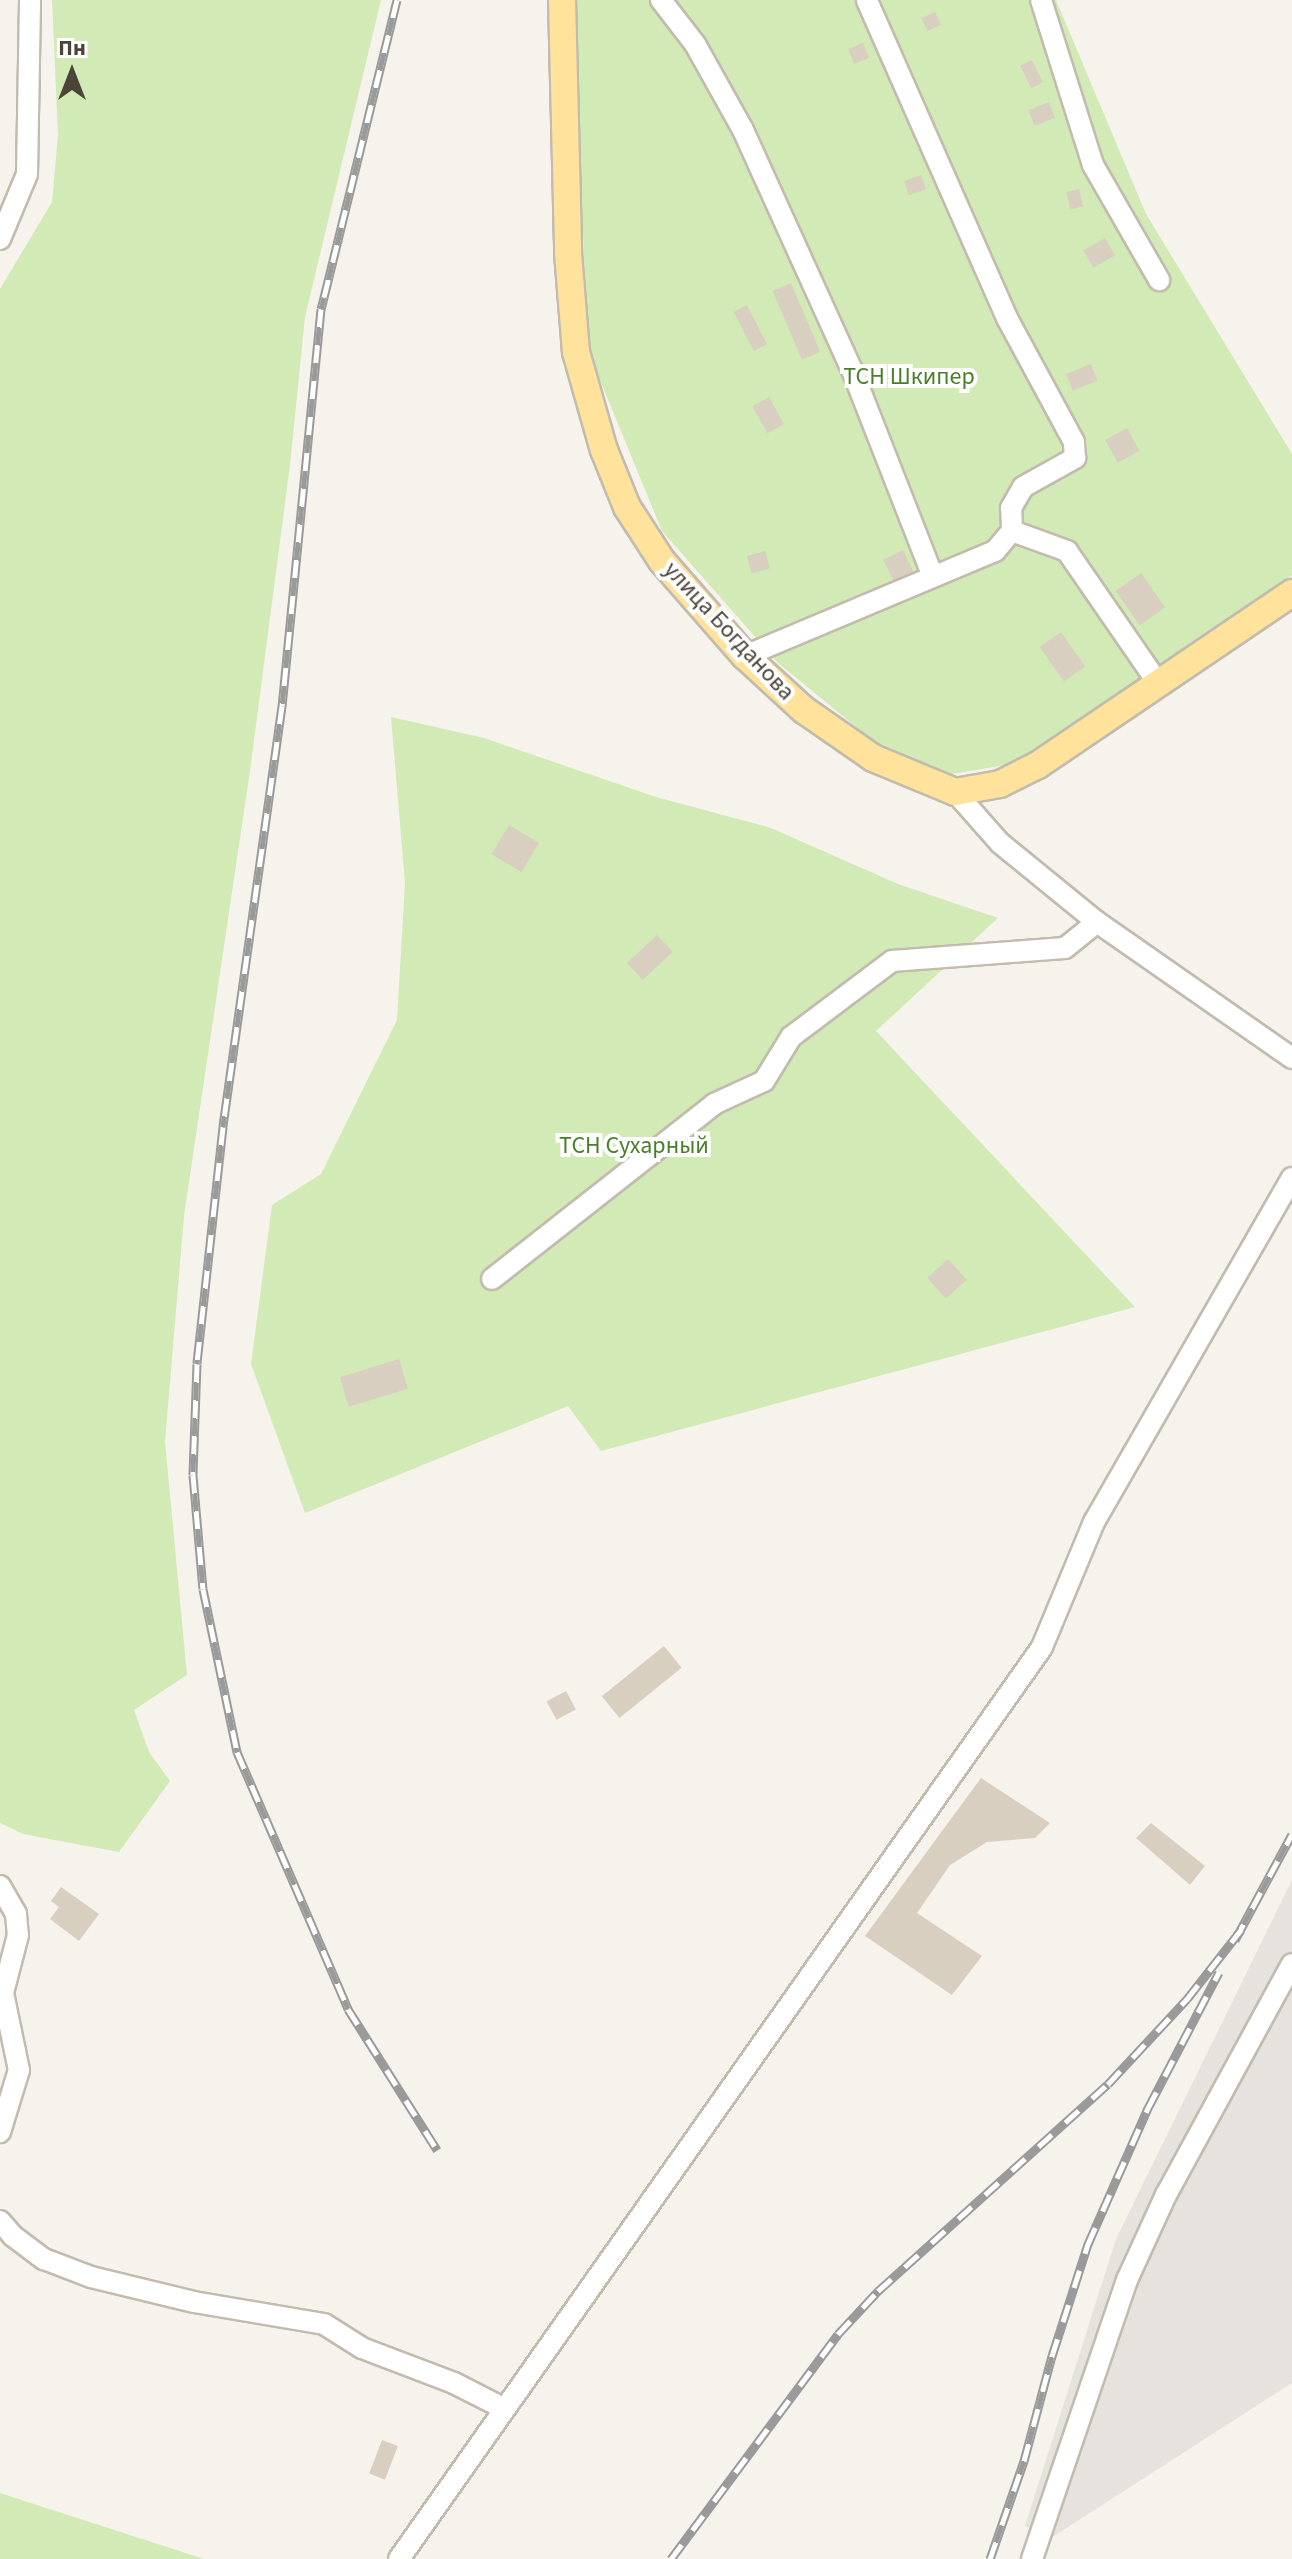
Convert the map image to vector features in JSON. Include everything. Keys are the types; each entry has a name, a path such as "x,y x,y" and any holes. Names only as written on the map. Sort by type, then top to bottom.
{"main road":[{"name":"улица Богданова","path":"562,0 568,253 576,352 604,450 627,507 662,561 745,656 804,710 873,758 955,792"},
{"path":"955,792 1000,784 1038,765 1292,593"}],"lane":[{"path":"0,239 27,174 30,0"},
{"path":"661,0 695,44 743,130 852,370 933,577"},
{"path":"745,656 995,551 1012,531 1011,508 1023,487 1075,458 1074,442 1007,318 867,0"},
{"path":"1041,0 1093,165 1159,280"},
{"path":"1012,531 1067,551 1158,683"},
{"path":"955,792 1000,843 1097,922 1292,1058"},
{"path":"492,1279 714,1104 764,1081 791,1037 892,961 1065,948 1097,922"},
{"path":"399,2559 1042,1647 1094,1522 1292,1178"},
{"path":"0,1886 16,1914 18,1935 3,1993 19,2070 0,2132"},
{"path":"1032,2559 1127,2280 1166,2195 1292,1964"},
{"path":"0,2221 13,2236 44,2259 91,2277 194,2302 324,2324 362,2348 454,2383 505,2409"}],"shaded area":[{"path":"1292,1880 1292,2383 1051,2538 1025,2526 1116,2239"}],"green space":[{"path":"52,0 381,0 305,317 290,465 250,771 184,1216 165,1442 187,1675 134,1710 149,1752 170,1781 119,1852 23,1834 0,1823 0,289 52,202 58,135"},
{"name":"ТСН Шкипер","path":"573,0 1056,0 1146,214 1292,454 1292,575 1022,762 947,775 883,749 778,663 662,531 588,351"},
{"name":"ТСН Сухарный","path":"391,717 484,738 656,797 771,828 898,884 998,918 876,1031 1135,1307 601,1451 568,1406 305,1513 251,1364 272,1205 321,1174 397,1020 405,883"},
{"path":"0,2493 204,2559 0,2559"}],"building":[{"path":"935,12 941,25 927,31 921,18"},
{"path":"863,43 869,58 854,64 848,49"},
{"path":"1032,60 1043,82 1031,88 1020,66"},
{"path":"1049,102 1055,118 1035,126 1028,110"},
{"path":"921,175 926,189 909,195 904,181"},
{"path":"1079,189 1083,207 1070,209 1066,192"},
{"path":"1105,238 1115,255 1093,268 1083,250"},
{"path":"791,283 820,352 802,360 773,291"},
{"path":"747,305 767,344 754,351 734,312"},
{"path":"1091,364 1098,381 1073,391 1066,374"},
{"path":"769,397 784,424 767,433 752,406"},
{"path":"1127,428 1140,451 1118,463 1105,440"},
{"path":"903,550 915,575 896,585 883,560"},
{"path":"765,551 770,568 752,574 747,556"},
{"path":"1141,573 1165,607 1140,625 1116,591"},
{"path":"1061,632 1085,666 1064,681 1040,647"},
{"path":"509,825 539,843 521,872 491,854"},
{"path":"657,935 673,952 643,980 627,963"},
{"path":"948,1259 967,1280 946,1299 927,1278"},
{"path":"399,1359 408,1389 349,1407 340,1377"},
{"path":"664,1646 682,1668 619,1718 602,1696"},
{"path":"566,1691 576,1710 556,1720 547,1701"},
{"path":"981,1778 1050,1823 1035,1838 987,1842 950,1865 917,1913 982,1956 952,1995 865,1936"},
{"path":"1151,1823 1205,1866 1190,1885 1136,1838"},
{"path":"61,1887 99,1914 79,1941 50,1919 59,1907 51,1901"},
{"path":"382,2440 398,2446 385,2480 369,2474"}],"railway":[{"path":"397,0 321,309 282,706 223,1127 197,1364 193,1475 203,1589 237,1752 348,2009 437,2150"},
{"path":"1235,1940 1292,1834"},
{"path":"671,2559 838,2334 878,2291 1108,2084 1187,1999 1241,1930"},
{"path":"990,2559 1024,2461 1052,2356 1088,2244 1148,2108 1219,1972"}]}
